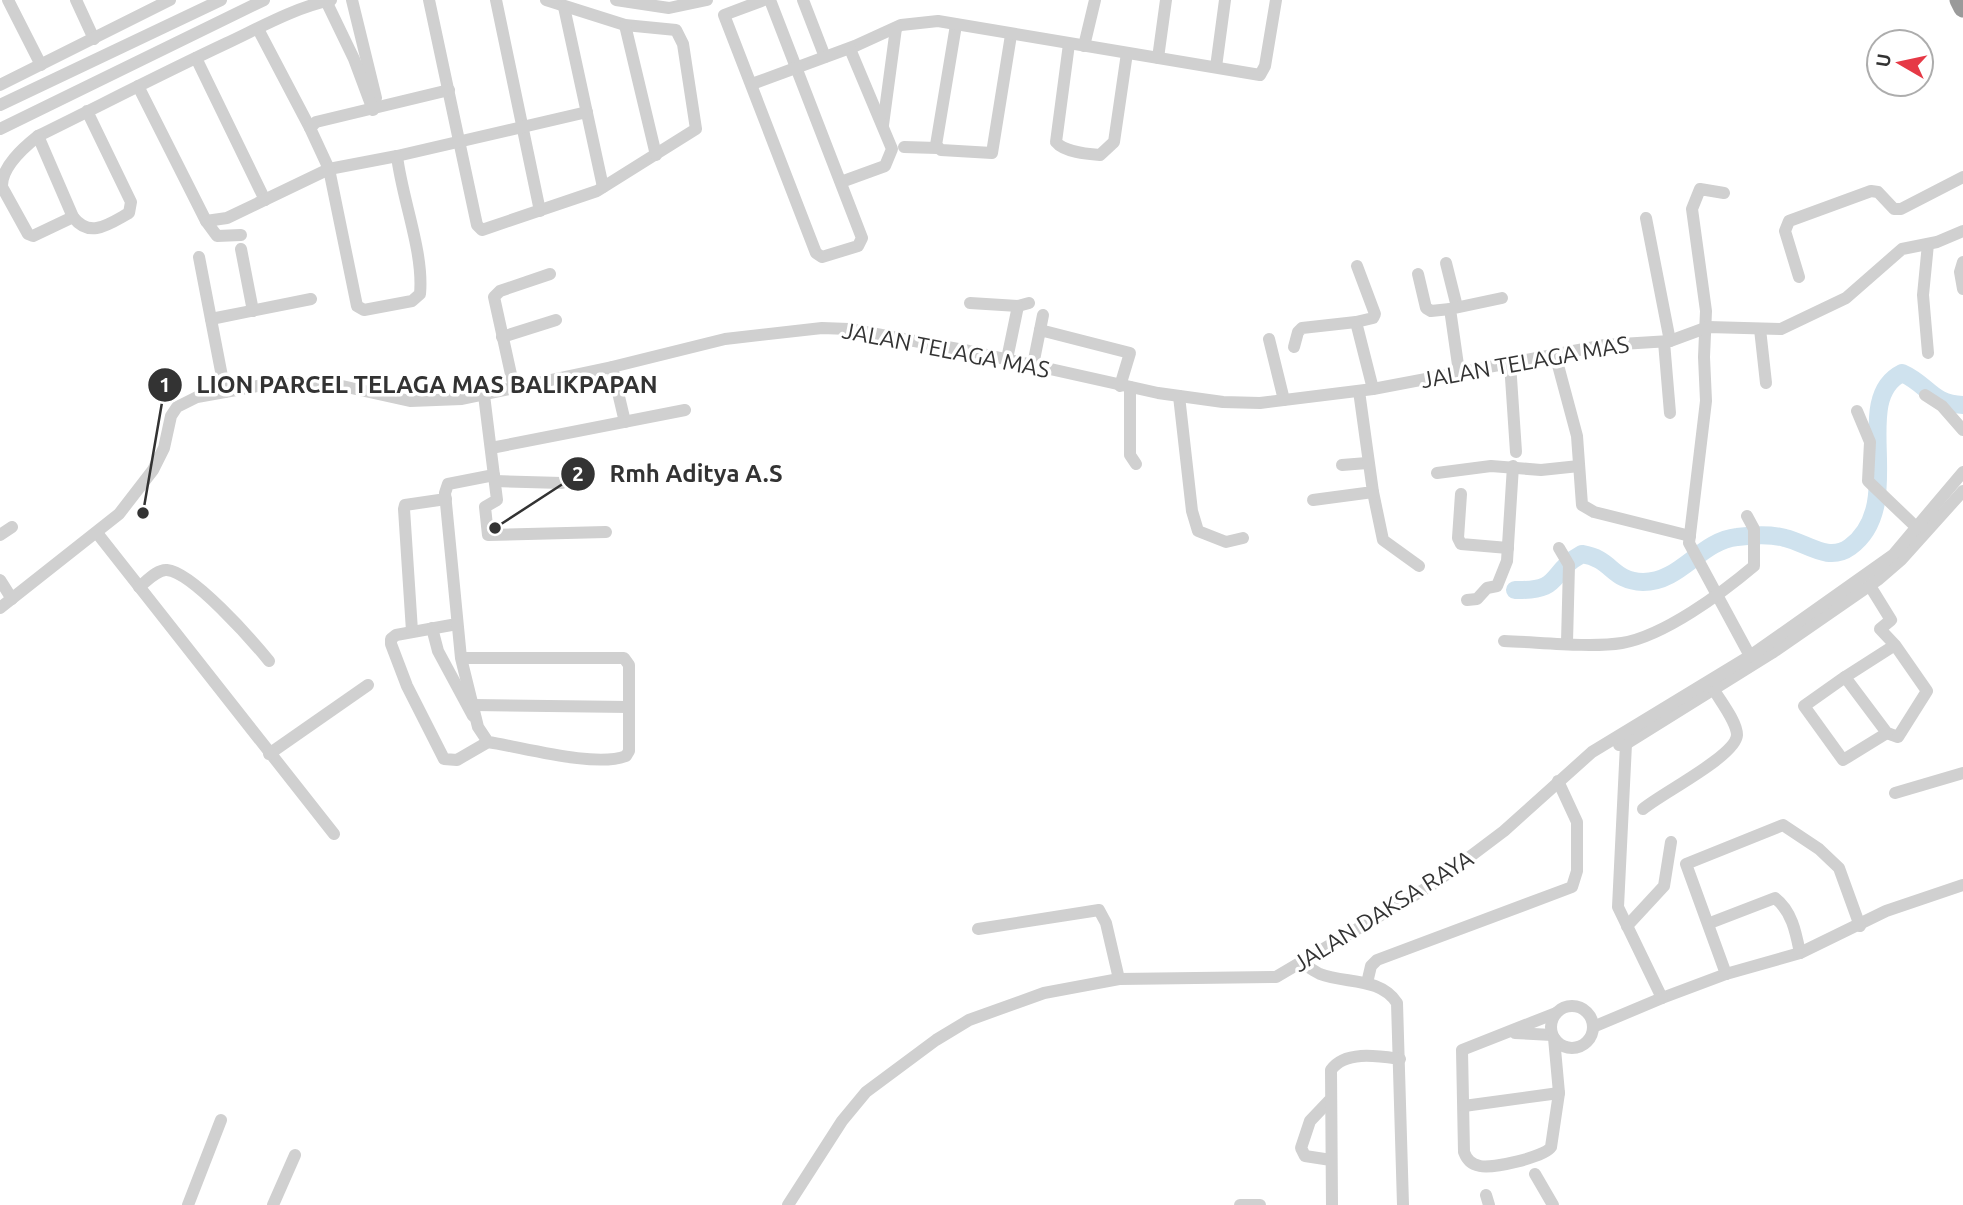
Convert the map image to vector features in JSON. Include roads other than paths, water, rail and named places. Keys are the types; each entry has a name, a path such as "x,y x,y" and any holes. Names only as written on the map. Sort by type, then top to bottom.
{"highway":[{"path":"1959,0 1963,8"}],"street":[{"path":"8,0 41,65"},
{"path":"76,0 94,39"},
{"path":"0,85 94,39 150,5 170,0"},
{"path":"0,105 221,0"},
{"path":"0,130 264,0"},
{"path":"352,0 376,110"},
{"path":"429,0 477,225 482,230 603,187 696,129 683,44 676,30 625,25 546,0"},
{"path":"496,0 540,211"},
{"path":"616,0 669,8 707,0"},
{"path":"767,0 797,68 863,241 858,246 819,256 724,15 767,0"},
{"path":"803,0 825,57"},
{"path":"1084,46 1095,0"},
{"path":"1158,58 1166,0"},
{"path":"1216,67 1225,0"},
{"path":"752,84 850,49 896,28 912,23 938,21 1216,67 1255,76 1264,71 1276,0"},
{"path":"73,217 33,236 27,234 2,187 5,172 24,146 87,111 290,12 328,1 376,110"},
{"path":"564,7 603,187"},
{"path":"173,23 181,40"},
{"path":"625,25 656,155"},
{"path":"937,149 956,25"},
{"path":"882,127 896,28"},
{"path":"258,29 329,169 357,306 364,310 412,301 420,294 418,264 397,156"},
{"path":"904,147 992,153 1011,35"},
{"path":"1069,44 1056,142 1060,147 1090,154 1100,155 1114,142 1127,53"},
{"path":"841,182 885,166 892,149 850,49"},
{"path":"196,58 265,200"},
{"path":"138,86 206,221 217,236 229,238 241,235"},
{"path":"310,128 316,122 376,110 449,90"},
{"path":"38,136 73,217 83,229 91,230 130,214 132,208 87,111"},
{"path":"206,221 228,218 329,169 587,112"},
{"path":"1798,277 1785,231 1789,221 1871,191 1878,192 1894,209 1901,209 1963,177"},
{"path":"1724,192 1700,189 1692,209 1708,327 1704,357 1706,401 1690,539 1716,598 1750,656"},
{"path":"1646,218 1667,341 1670,413"},
{"name":"JALAN TELAGA MAS","path":"0,608 119,514 153,470 164,448 171,416 177,407 197,397 299,383 333,384 410,401 462,400 612,368 725,339 822,328 849,329 1007,359 1180,396 1223,402 1284,400 1359,391 1605,345 1667,341 1708,327 1782,329 1846,299 1902,249 1928,244 1963,231"},
{"path":"1927,354 1923,295 1928,244"},
{"path":"241,249 253,310"},
{"path":"198,257 225,392"},
{"path":"1963,262 1963,289"},
{"path":"1446,263 1454,308 1459,372"},
{"path":"1294,347 1298,332 1302,328 1373,318 1376,314 1357,266"},
{"path":"514,388 495,295 550,274"},
{"path":"1418,274 1426,308 1431,312 1502,298"},
{"path":"211,319 312,299"},
{"path":"970,303 1023,305 1007,359"},
{"path":"1033,365 1043,314"},
{"path":"502,337 556,320"},
{"path":"1356,322 1373,388"},
{"path":"1760,329 1766,383"},
{"path":"1040,330 1133,354 1125,386 1130,455 1136,464"},
{"path":"1269,339 1284,400"},
{"path":"1555,354 1577,436 1581,499 1586,509 1690,539"},
{"path":"1466,600 1477,599 1489,587 1497,586 1507,561 1514,459 1510,363"},
{"path":"612,368 625,422"},
{"path":"1359,391 1367,463 1386,544 1419,566"},
{"path":"484,395 497,500 485,507 488,535 606,532"},
{"path":"1925,395 1942,406 1963,429"},
{"path":"1180,396 1192,511 1198,531 1226,542 1243,538"},
{"path":"491,448 685,410"},
{"path":"1857,411 1870,442 1868,481 1915,526"},
{"path":"1437,472 1514,459 1541,470 1578,466"},
{"path":"1342,465 1367,463"},
{"path":"1625,739 1750,656 1893,555 1963,472"},
{"path":"475,719 461,658 457,624 446,499 448,484 495,478 562,483"},
{"path":"1625,739 1714,690 1870,586 1901,560 1963,491"},
{"path":"1313,500 1373,492"},
{"path":"1461,494 1458,538 1461,544 1508,548"},
{"path":"412,631 405,505 446,499"},
{"path":"1504,641 1620,643 1648,636 1716,598 1754,566 1755,535 1747,516"},
{"path":"0,535 12,527"},
{"path":"97,534 334,834"},
{"path":"1561,550 1569,565 1567,642"},
{"path":"139,587 159,572 170,570 212,598 270,661"},
{"path":"0,580 12,599"},
{"path":"1845,677 1887,733 1898,737 1927,691 1895,645 1880,629 1891,620 1870,586"},
{"path":"457,624 412,631 391,639 436,748 449,761 488,742 593,759 621,758 629,751 629,665 624,658 461,658"},
{"path":"432,628 438,651 488,742"},
{"path":"1887,733 1843,760 1804,706 1895,645"},
{"path":"269,754 368,685"},
{"path":"1643,809 1710,764 1735,741 1737,731 1714,690"},
{"path":"473,705 629,707"},
{"path":"1625,739 1618,907 1662,998"},
{"name":"JALAN DAKSA RAYA","path":"788,1205 842,1121 866,1092 936,1040 969,1020 1044,993 1119,979 1276,977 1435,883 1504,831 1592,752 1608,743 1625,739"},
{"path":"1895,793 1963,773"},
{"path":"1367,983 1373,962 1377,960 1572,887 1577,871 1577,822 1558,781"},
{"path":"1726,974 1687,861 1783,825 1819,849 1839,868 1860,926"},
{"path":"1627,926 1664,886 1671,842"},
{"path":"1593,1027 1726,974 1800,953 1886,911 1963,885"},
{"path":"1710,923 1775,898 1786,910 1796,931 1800,953"},
{"path":"978,929 1099,910 1106,923 1119,979"},
{"path":"1301,963 1320,974 1367,983 1385,991 1397,1003 1403,1205"},
{"path":"1556,1013 1553,1036 1559,1093 1548,1152 1483,1167 1467,1160 1464,1152 1461,1050 1556,1013 1566,1006 1579,1007 1590,1015 1593,1027 1589,1040 1572,1048 1558,1069"},
{"path":"1508,1033 1553,1036 1572,1048"},
{"path":"1332,1205 1329,1101 1331,1070 1335,1064 1355,1057 1400,1059"},
{"path":"1464,1106 1559,1093"},
{"path":"1329,1101 1310,1121 1301,1148 1305,1156 1331,1160"},
{"path":"188,1205 221,1120"},
{"path":"273,1205 295,1156"},
{"path":"1535,1174 1553,1205"},
{"path":"1240,1205 1260,1205"}],"waterway":[{"path":"1515,590 1531,590 1549,584 1571,561 1582,554 1600,560 1624,578 1643,582 1669,576 1712,546 1737,537 1774,536 1793,540 1826,553 1842,551 1850,547 1867,528 1875,505 1879,406 1887,386 1902,373 1937,398 1963,405"}],"place":[{"name":"LION PARCEL TELAGA MAS BALIKPAPAN","path":"143,513"},
{"name":"Rmh Aditya A.S","path":"495,528"}]}
